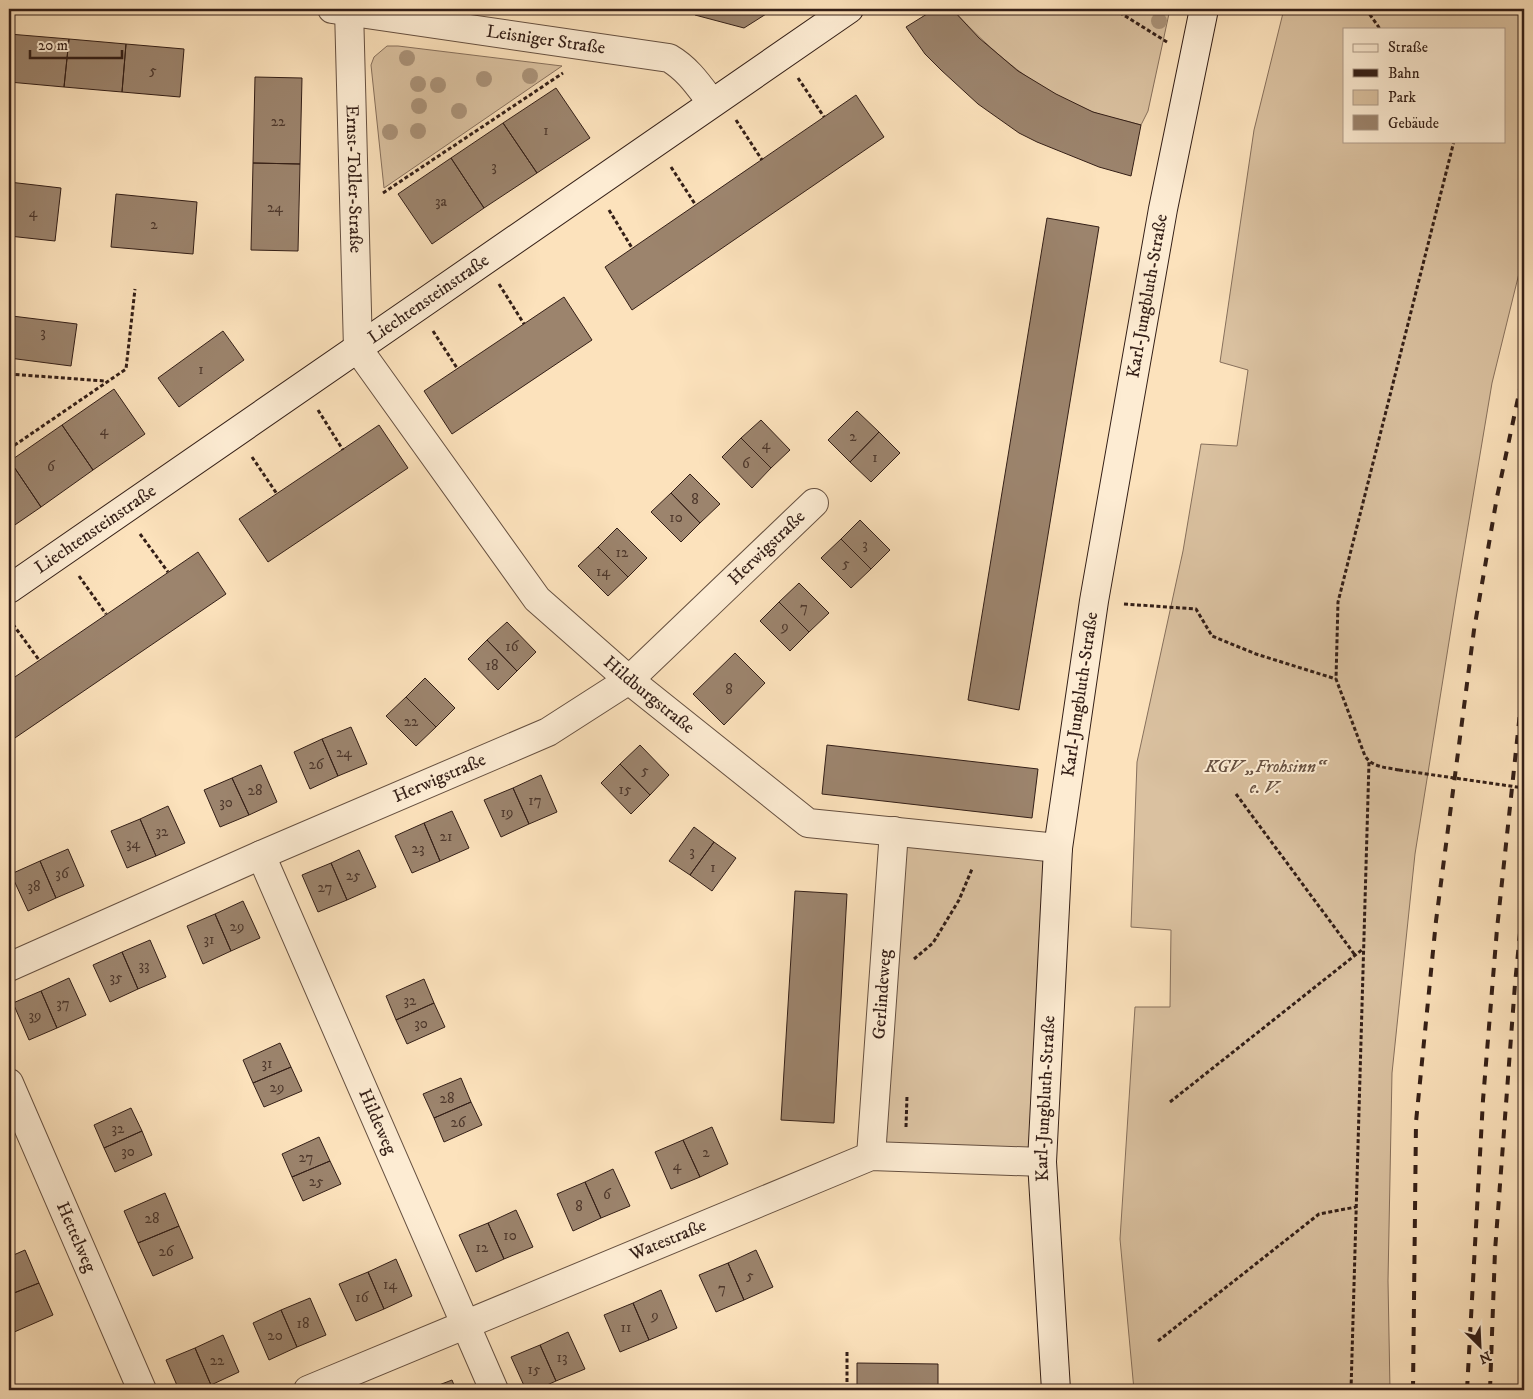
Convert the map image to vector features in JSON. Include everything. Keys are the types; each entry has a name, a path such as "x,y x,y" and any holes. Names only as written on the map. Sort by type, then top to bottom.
{"street":[{"name":"Leisniger Straße","path":"343,9 669,58 689,73 716,100"},
{"name":"Ernst-Toller-Straße","path":"343,9 355,211 358,349"},
{"name":"Liechtensteinstraße","path":"9,589 849,9"},
{"name":"Karl-Jungbluth-Straße","path":"1056,1390 1042,1162 1058,848 1096,591 1162,209 1204,9"},
{"name":"Hildburgstraße","path":"358,349 537,599 630,680 808,823 1058,848"},
{"name":"Herwigstraße","path":"9,967 261,855 548,732 630,680 814,504"},
{"name":"Gerlindeweg","path":"871,1156 894,831"},
{"name":"Hildeweg","path":"261,855 494,1390"},
{"name":"Hettelweg","path":"9,1083 142,1390"},
{"name":"Watestraße","path":"308,1390 871,1156 1042,1162"}],"path":[{"path":"1114,9 1163,40 1194,56"},
{"path":"1366,9 1379,28"},
{"path":"782,54 824,118"},
{"path":"355,211 564,73"},
{"path":"716,100 762,160"},
{"path":"655,142 695,204"},
{"path":"1454,142 1338,602 1336,679 1365,756 1369,762 1376,766 1399,770 1524,788"},
{"path":"593,185 632,248"},
{"path":"485,261 524,324"},
{"path":"9,449 126,369 135,289"},
{"path":"418,308 457,368"},
{"path":"9,374 106,381"},
{"path":"302,387 343,450"},
{"path":"236,433 277,494"},
{"path":"124,511 168,572"},
{"path":"62,553 106,614"},
{"path":"1149,606 1196,609 1212,636 1256,654 1336,679"},
{"path":"9,619 39,660"},
{"path":"1351,1390 1369,762"},
{"path":"1236,794 1355,955"},
{"path":"912,961 933,943 959,900 972,869 981,870"},
{"path":"1170,1102 1363,949"},
{"path":"905,1157 908,1088"},
{"path":"1158,1342 1319,1214 1356,1207"},
{"path":"846,1352 847,1390"}],"green space":[{"path":"952,9 1170,9 1148,111 1141,125 1099,114 1053,94 999,55"},
{"name":"KGV „Frohsinn“ e. V.","path":"1284,9 1524,9 1524,253 1492,383 1456,598 1415,854 1392,1073 1388,1281 1390,1390 1134,1390 1120,1239 1135,1007 1170,1007 1171,930 1131,927 1137,762 1183,551 1201,444 1237,446 1248,370 1220,362 1254,130"},
{"path":"387,46 562,66 384,188 371,65 374,57"},
{"path":"894,831 1058,848 1042,1162 871,1156"}],"building":[{"path":"604,9 645,9 644,13"},
{"path":"695,9 774,9 744,28 695,15"},
{"path":"935,9 952,9 979,38 1018,71 1056,94 1093,112 1141,125 1131,176 1099,167 1037,142 1019,133 978,104 925,54 906,27"},
{"path":"9,34 69,39 64,87 9,82"},
{"path":"69,39 126,44 122,92 64,87"},
{"path":"126,44 184,49 180,97 122,92"},
{"path":"255,77 302,78 300,164 253,163"},
{"path":"556,88 590,138 537,173 503,123"},
{"path":"856,95 884,137 632,310 605,267"},
{"path":"503,123 537,173 484,208 451,158"},
{"path":"451,158 484,208 432,244 398,194"},
{"path":"253,163 300,164 298,251 251,250"},
{"path":"9,182 61,188 55,241 9,236"},
{"path":"116,194 197,202 193,254 111,247"},
{"path":"1047,218 1099,227 1019,710 968,700"},
{"path":"564,297 592,340 452,434 424,391"},
{"path":"12,316 77,324 71,366 9,358"},
{"path":"223,331 244,360 179,407 158,378"},
{"path":"114,389 145,434 93,470 62,425"},
{"path":"857,411 879,432 850,462 828,440"},
{"path":"761,420 790,450 771,468 741,438"},
{"path":"62,425 93,470 41,507 10,461"},
{"path":"379,425 408,468 268,562 239,519"},
{"path":"879,432 900,453 871,482 850,462"},
{"path":"741,438 771,468 752,488 722,457"},
{"path":"9,462 41,507 9,529"},
{"path":"690,474 720,504 700,523 671,493"},
{"path":"671,493 700,523 681,542 651,512"},
{"path":"860,520 890,550 871,569 841,539"},
{"path":"617,528 647,558 628,577 598,547"},
{"path":"841,539 871,569 851,588 821,558"},
{"path":"598,547 628,577 608,596 578,566"},
{"path":"198,552 226,594 9,742 9,681"},
{"path":"799,583 829,613 809,632 779,602"},
{"path":"779,602 809,632 790,651 760,621"},
{"path":"507,622 536,652 517,671 487,640"},
{"path":"487,640 517,671 498,690 468,659"},
{"path":"735,653 765,683 724,725 693,694"},
{"path":"425,678 455,708 436,727 406,697"},
{"path":"406,697 436,727 416,746 386,716"},
{"path":"351,727 367,764 338,776 322,739"},
{"path":"322,739 338,776 310,789 294,752"},
{"path":"640,745 669,775 650,795 620,764"},
{"path":"827,745 1038,769 1032,818 822,794"},
{"path":"620,764 650,795 631,814 601,783"},
{"path":"261,765 277,802 249,815 232,778"},
{"path":"541,775 557,812 529,824 513,788"},
{"path":"232,778 249,815 220,827 204,790"},
{"path":"513,788 529,824 501,837 484,800"},
{"path":"168,806 185,843 156,856 140,819"},
{"path":"452,811 469,848 440,861 424,823"},
{"path":"140,819 156,856 127,868 111,831"},
{"path":"424,823 440,861 412,873 395,836"},
{"path":"694,827 714,842 690,875 669,861"},
{"path":"714,842 736,858 712,891 690,875"},
{"path":"68,849 84,886 56,898 40,861"},
{"path":"359,850 376,887 347,900 331,863"},
{"path":"40,861 56,898 28,911 11,874"},
{"path":"331,863 347,900 318,912 302,875"},
{"path":"795,891 847,894 834,1123 781,1120"},
{"path":"243,901 260,938 231,951 215,914"},
{"path":"215,914 231,951 203,964 187,926"},
{"path":"150,940 166,977 138,989 122,952"},
{"path":"122,952 138,989 110,1002 93,965"},
{"path":"69,978 86,1015 57,1028 41,991"},
{"path":"424,979 434,1003 396,1020 386,996"},
{"path":"41,991 57,1028 29,1040 13,1003"},
{"path":"434,1003 445,1027 407,1044 396,1020"},
{"path":"280,1043 291,1067 253,1083 243,1060"},
{"path":"291,1067 302,1091 264,1107 253,1083"},
{"path":"461,1078 471,1102 434,1118 423,1094"},
{"path":"471,1102 482,1125 444,1142 434,1118"},
{"path":"131,1108 142,1131 104,1148 94,1125"},
{"path":"712,1127 728,1164 700,1177 683,1140"},
{"path":"142,1131 152,1155 115,1172 104,1148"},
{"path":"319,1137 330,1161 292,1177 282,1154"},
{"path":"683,1140 700,1177 671,1189 655,1152"},
{"path":"330,1161 341,1184 303,1201 292,1177"},
{"path":"613,1169 630,1206 601,1218 585,1182"},
{"path":"585,1182 601,1218 573,1231 557,1194"},
{"path":"165,1193 179,1226 138,1243 124,1211"},
{"path":"516,1210 533,1247 504,1259 488,1223"},
{"path":"488,1223 504,1259 476,1272 459,1235"},
{"path":"179,1226 193,1258 153,1276 138,1243"},
{"path":"25,1250 39,1283 9,1295 9,1257"},
{"path":"756,1250 773,1287 744,1300 728,1263"},
{"path":"396,1259 412,1296 384,1309 368,1272"},
{"path":"728,1263 744,1300 716,1312 699,1275"},
{"path":"368,1272 384,1309 356,1321 339,1284"},
{"path":"39,1283 53,1315 12,1333 9,1325 9,1295"},
{"path":"661,1290 677,1328 649,1340 633,1303"},
{"path":"310,1298 326,1335 297,1347 281,1310"},
{"path":"633,1303 649,1340 620,1352 604,1315"},
{"path":"281,1310 297,1347 269,1360 253,1323"},
{"path":"568,1332 585,1369 556,1381 540,1345"},
{"path":"223,1335 239,1372 211,1385 195,1348"},
{"path":"540,1345 556,1381 536,1390 526,1390 511,1357"},
{"path":"195,1348 211,1385 198,1390 179,1390 166,1360"},
{"path":"857,1363 938,1364 938,1390 857,1390"},
{"path":"452,1380 456,1390 426,1390"}],"railway":[{"path":"1413,1390 1416,1122 1436,921 1474,630 1497,497 1524,370"},
{"path":"1467,1390 1483,1100 1497,929 1524,675"},
{"path":"1490,1390 1495,1251 1515,984 1524,892"}]}
